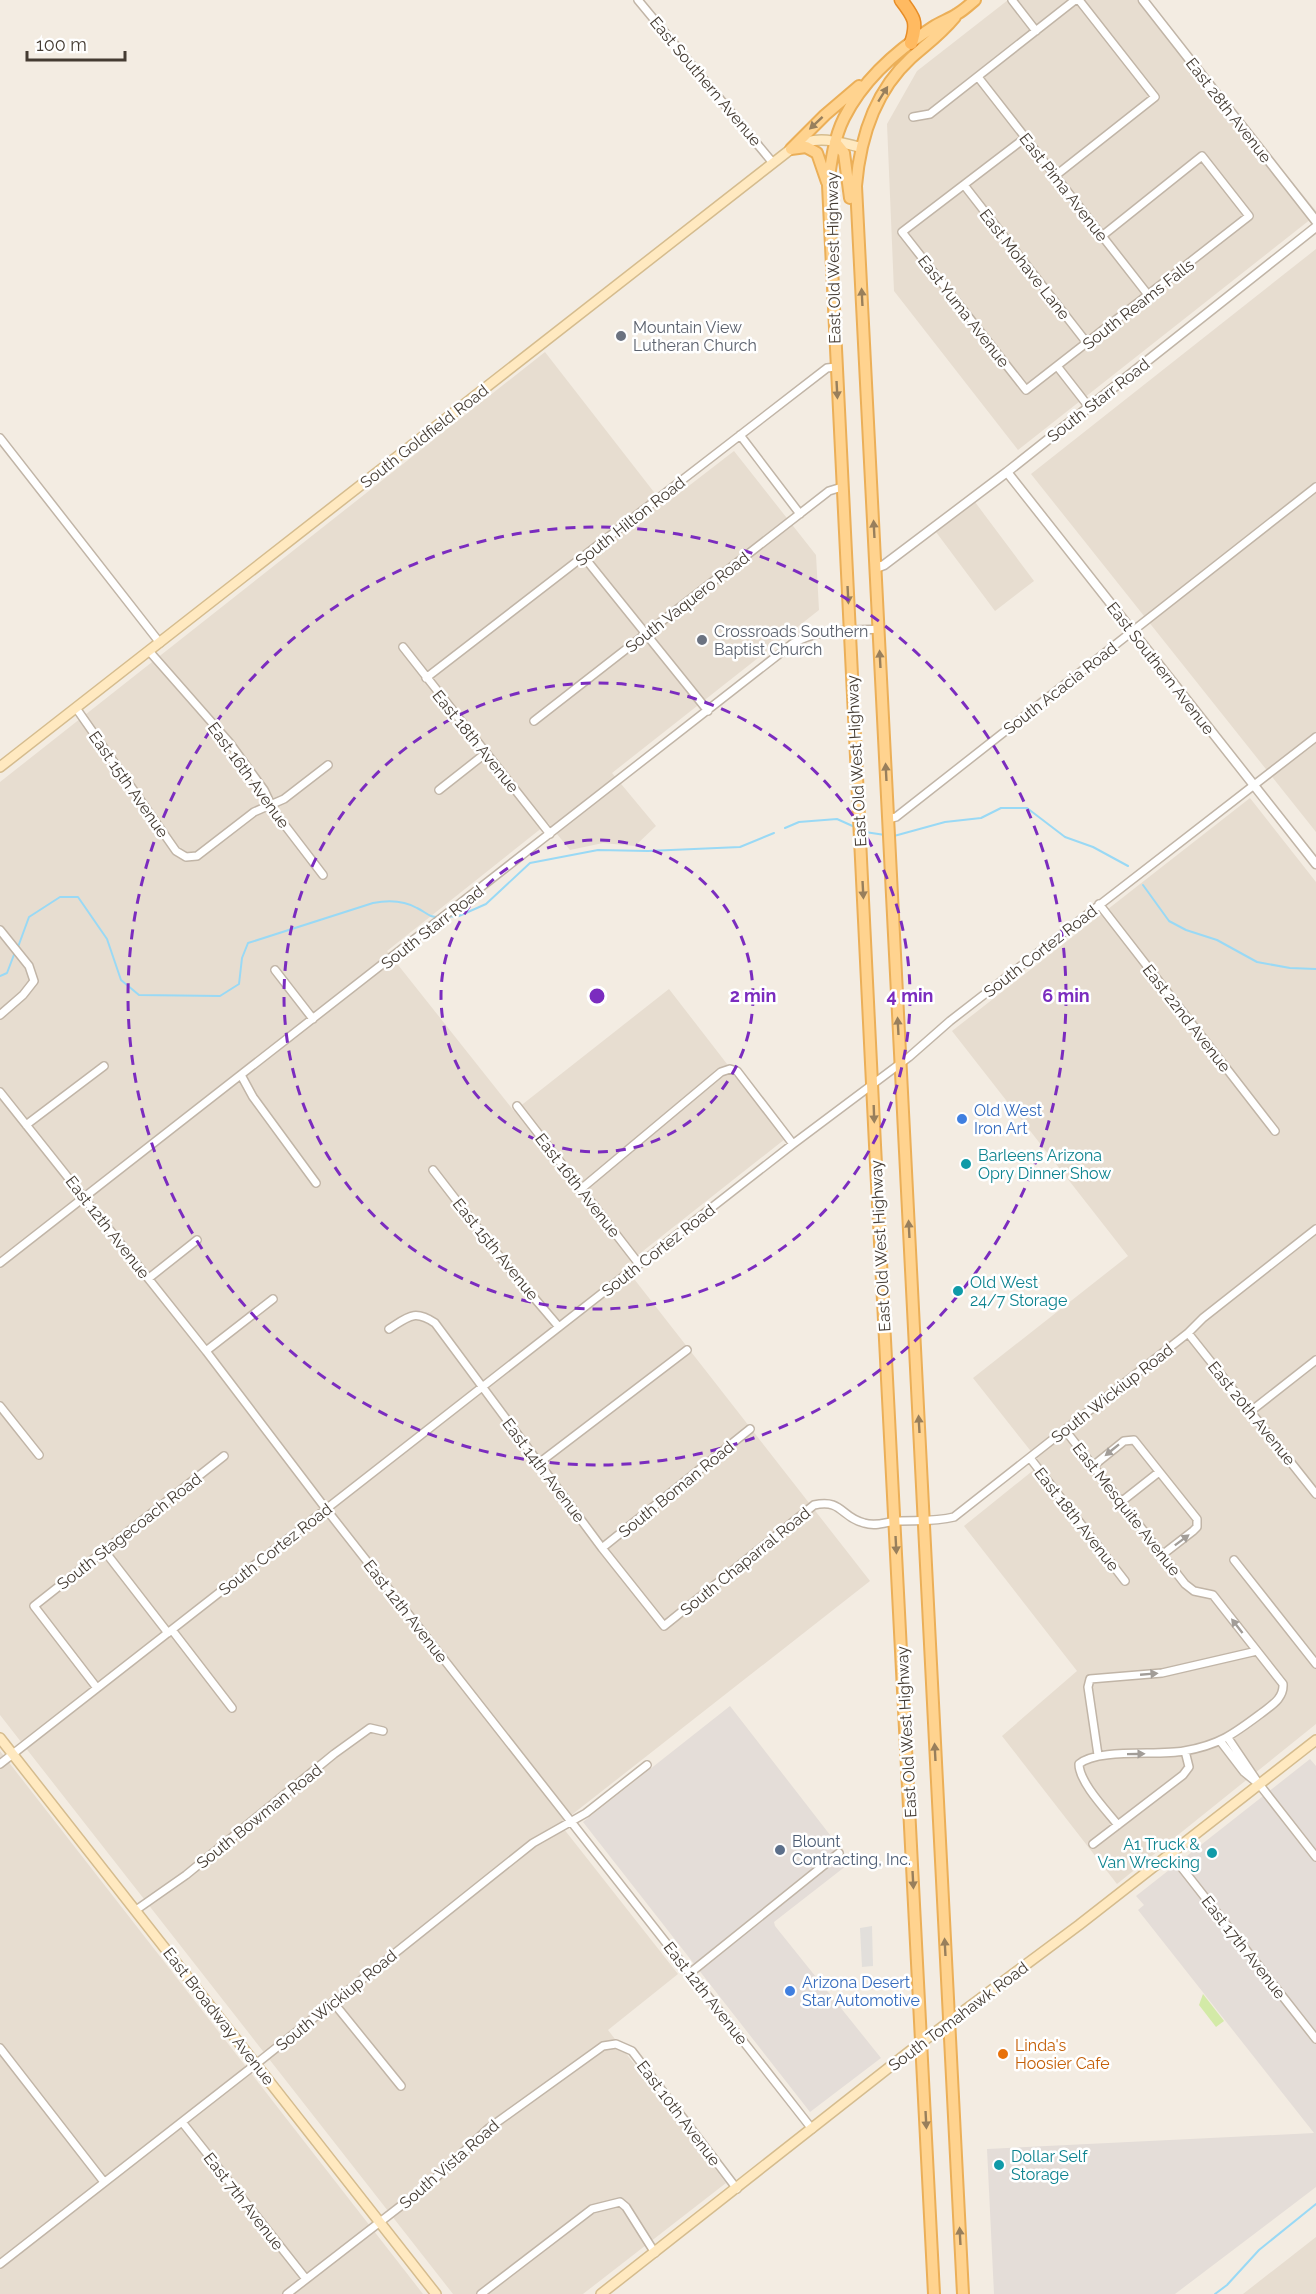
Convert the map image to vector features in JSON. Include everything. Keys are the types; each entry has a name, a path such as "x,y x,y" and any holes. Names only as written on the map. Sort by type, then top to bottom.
{"highway":[{"path":"902,0 914,19 916,28 911,43"}],"main road":[{"path":"957,15 975,0"},
{"name":"East Old West Highway","path":"934,2294 828,185 835,142 843,119 863,87 911,43 934,26 957,15"},
{"name":"East Old West Highway","path":"957,15 940,35 911,58 896,74 873,110 860,147 856,186 963,2294"},
{"path":"791,149 825,115 876,73"},
{"name":"South Goldfield Road","path":"0,767 791,149 803,142 815,139 860,147"},
{"path":"835,142 844,153 859,242"},
{"path":"791,149 806,147 817,153 828,185"},
{"name":"East Broadway Avenue","path":"0,1738 436,2294"},
{"name":"South Tomahawk Road","path":"601,2294 922,2042 1171,1854 1316,1740"}],"street":[{"name":"East Southern Avenue","path":"638,0 773,163"},
{"path":"1012,0 1036,31"},
{"path":"913,117 930,114 1077,0 1155,97 1055,176"},
{"name":"East 28th Avenue","path":"1143,0 1316,221"},
{"name":"East Pima Avenue","path":"978,77 1149,296"},
{"path":"963,185 1025,138"},
{"name":"South Reams Falls","path":"1026,390 1249,216 1202,156 1102,236"},
{"name":"East Yuma Avenue","path":"963,185 902,232 1026,390"},
{"name":"East Mohave Lane","path":"963,185 1087,343"},
{"name":"South Starr Road","path":"876,568 884,565 1007,472 1316,227"},
{"path":"1057,366 1089,407"},
{"name":"South Hilton Road","path":"426,678 827,368 836,367"},
{"path":"740,435 800,514"},
{"path":"0,438 160,643"},
{"name":"East Southern Avenue","path":"1007,472 1316,864"},
{"name":"South Acacia Road","path":"889,830 896,817 1316,487"},
{"name":"South Vaquero Road","path":"534,721 829,492 842,488"},
{"path":"584,557 708,711"},
{"name":"South Starr Road","path":"0,1263 800,639 818,633 879,629"},
{"name":"East 18th Avenue","path":"403,647 550,834"},
{"name":"East 16th Avenue","path":"149,651 228,742 323,875"},
{"name":"East 15th Avenue","path":"76,708 176,851 186,857 197,856 254,812 271,804"},
{"name":"South Cortez Road","path":"0,1764 793,1144 900,1063 1099,904 1316,737"},
{"path":"439,790 486,753"},
{"path":"271,804 284,799 328,765"},
{"name":"East 22nd Avenue","path":"1099,904 1275,1131"},
{"path":"0,930 29,966 34,981 23,995 0,1015"},
{"path":"275,970 313,1019"},
{"path":"26,1125 104,1066"},
{"path":"581,1189 721,1072 730,1069 737,1071 793,1144"},
{"path":"241,1075 253,1097 316,1183"},
{"name":"East 12th Avenue","path":"0,1092 149,1278 326,1509 812,2129"},
{"name":"East 16th Avenue","path":"517,1106 639,1264"},
{"name":"East 15th Avenue","path":"434,1170 507,1266 559,1327"},
{"name":"South Wickiup Road","path":"895,1521 923,1521 954,1517 1316,1229"},
{"path":"149,1278 198,1240"},
{"path":"206,1351 273,1299"},
{"name":"East 14th Avenue","path":"389,1329 411,1315 423,1314 435,1323 602,1548 664,1626"},
{"name":"East 20th Avenue","path":"1188,1333 1315,1490"},
{"path":"539,1463 687,1350"},
{"path":"1251,1411 1316,1360"},
{"path":"0,1406 39,1455"},
{"name":"South Boman Road","path":"602,1548 750,1429"},
{"name":"East Mesquite Avenue","path":"1065,1430 1185,1584 1194,1591 1213,1595 1283,1684 1284,1690 1278,1701 1225,1740"},
{"path":"1093,1466 1124,1441 1134,1440 1197,1519 1193,1532 1162,1555"},
{"name":"South Stagecoach Road","path":"97,1688 34,1606 224,1456"},
{"name":"East 18th Avenue","path":"1030,1458 1125,1581"},
{"path":"1121,1502 1159,1472"},
{"name":"South Chaparral Road","path":"664,1626 814,1505 827,1502 836,1505 850,1517 864,1523 878,1525 895,1521"},
{"path":"103,1550 232,1708"},
{"path":"1234,1560 1316,1664"},
{"path":"1098,1755 1088,1687 1090,1679 1162,1673 1257,1651"},
{"name":"South Bowman Road","path":"136,1910 186,1875 370,1728 383,1731"},
{"path":"1118,1825 1091,1791 1079,1771 1080,1764 1084,1760 1098,1755 1185,1751 1225,1740 1316,1857"},
{"path":"1094,1844 1183,1775 1189,1767 1185,1751"},
{"name":"South Wickiup Road","path":"0,2264 533,1843 586,1813 647,1765"},
{"path":"690,1973 839,1853"},
{"name":"East 17th Avenue","path":"1171,1854 1316,2039"},
{"path":"333,2002 401,2086"},
{"name":"East 10th Avenue","path":"616,2044 632,2050 737,2189"},
{"name":"South Vista Road","path":"288,2294 429,2184 489,2128 603,2046 616,2044"},
{"path":"0,2048 104,2182"},
{"name":"East 7th Avenue","path":"182,2122 306,2279"},
{"path":"481,2294 592,2209 620,2202 631,2214 655,2253"}],"shaded area":[{"path":"1008,0 1145,0 1316,211 1316,215 1018,450 894,291 887,124 917,71"},
{"path":"1316,249 1316,832 1031,474"},
{"path":"545,352 664,505 734,451 816,555 819,610 612,773 656,826 635,846 603,843 570,850 548,823 387,951 514,1111 669,989 785,1139 624,1266 870,1581 560,1824 678,1974 608,2030 726,2183 583,2294 453,2294 0,1715 0,782"},
{"path":"975,502 1034,581 995,611 936,532"},
{"path":"1250,798 1316,882 1316,1724 1117,1884 1002,1736 1077,1671 964,1526 1041,1464 973,1378 1128,1256 952,1031"},
{"path":"730,1706 851,1862 774,1922 881,2058 810,2112 583,1822"},
{"path":"0,1751 423,2294 0,2294"},
{"path":"1310,1759 1316,1766 1316,2187 1175,2294 994,2294 987,2149 1314,2133 1138,1910 1144,1905 1136,1896"},
{"path":"872,1926 873,1966 862,1967 860,1928"},
{"path":"1316,2237 1316,2294 1243,2294"}],"green space":[{"path":"1203,1994 1224,2021 1216,2027 1199,2005"}],"waterway":[{"path":"894,836 945,822 981,818 1001,808 1027,808 1065,837 1093,847 1128,866"},
{"path":"785,828 799,822 837,819 857,828"},
{"path":"865,832 885,835"},
{"path":"445,917 459,916 486,904 530,863 598,850 648,851 740,847 774,833"},
{"path":"1143,885 1169,921 1186,930 1217,940 1257,962 1290,968 1316,969"},
{"path":"18,947 29,917 60,897 78,897 107,939 121,980 139,995 220,996 239,984 242,958 248,943 379,902 406,903 430,916 440,917"},
{"path":"0,976 7,973 15,952"},
{"path":"1215,2294 1227,2285 1259,2250 1316,2204"}],"place":[{"name":"Mountain View Lutheran Church","path":"621,336"},
{"name":"Crossroads Southern Baptist Church","path":"702,640"},
{"name":"Old West Iron Art","path":"962,1119"},
{"name":"Barleens Arizona Opry Dinner Show","path":"966,1164"},
{"name":"Old West 24/7 Storage","path":"958,1291"},
{"name":"Blount Contracting, Inc.","path":"780,1850"},
{"name":"A1 Truck & Van Wrecking","path":"1212,1853"},
{"name":"Arizona Desert Star Automotive","path":"790,1991"},
{"name":"Linda's Hoosier Cafe","path":"1003,2054"},
{"name":"Dollar Self Storage","path":"999,2165"}]}
